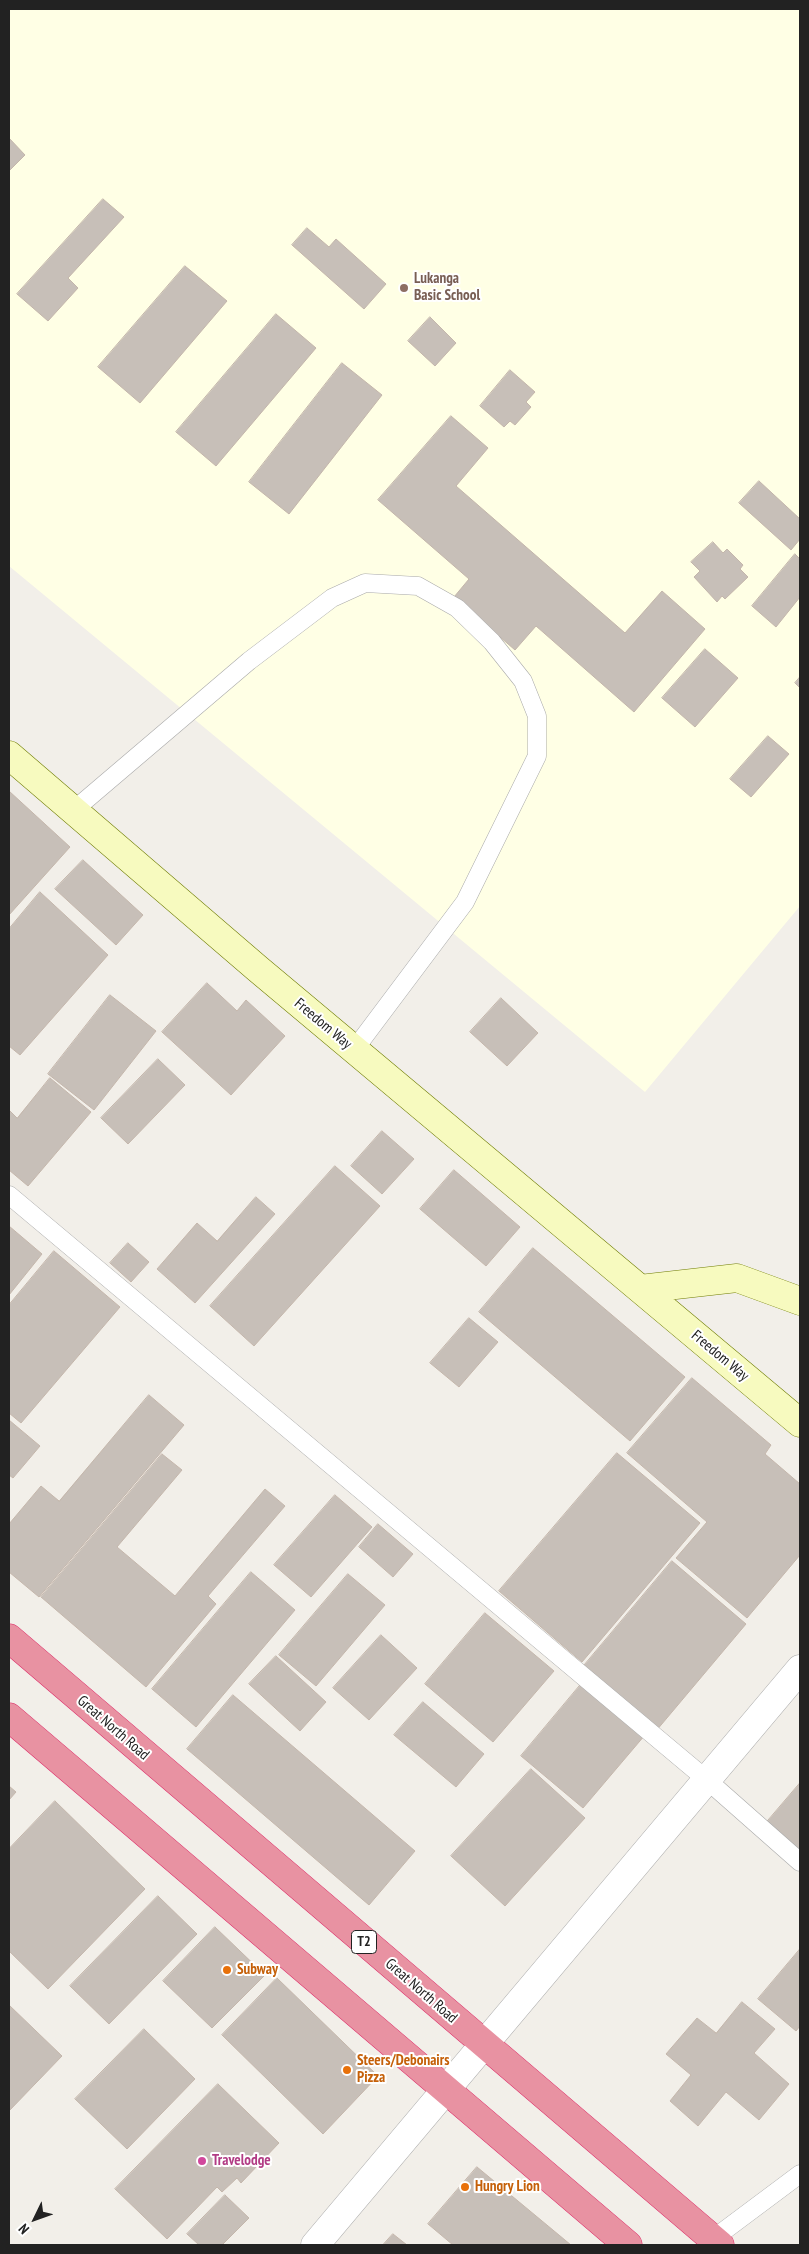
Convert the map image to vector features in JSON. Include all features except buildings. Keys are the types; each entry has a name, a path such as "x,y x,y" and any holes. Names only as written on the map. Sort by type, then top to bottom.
{"highway":[{"name":"Great North Road","path":"9,1638 717,2242"},
{"path":"9,1717 628,2245"}],"main road":[{"name":"Freedom Way","path":"9,755 354,1050 800,1423"},
{"path":"640,1289 737,1278 800,1301"}],"street":[{"path":"315,2245 800,1669"}],"lane":[{"path":"74,810 249,661 332,598 365,584 418,586 456,608 492,642 522,682 537,716 537,756 465,902 354,1050"},
{"path":"9,1194 707,1780 800,1862"},
{"path":"717,2242 800,2174"}],"shaded area":[{"name":"Lukanga Basic School","path":"9,9 800,9 800,906 645,1092 9,566"}],"place":[{"name":"Lukanga Basic School","path":"404,288"},
{"name":"Subway","path":"227,1970"},
{"name":"Steers/Debonairs Pizza","path":"347,2070"},
{"name":"Travelodge","path":"202,2161"},
{"name":"Hungry Lion","path":"465,2187"}]}
